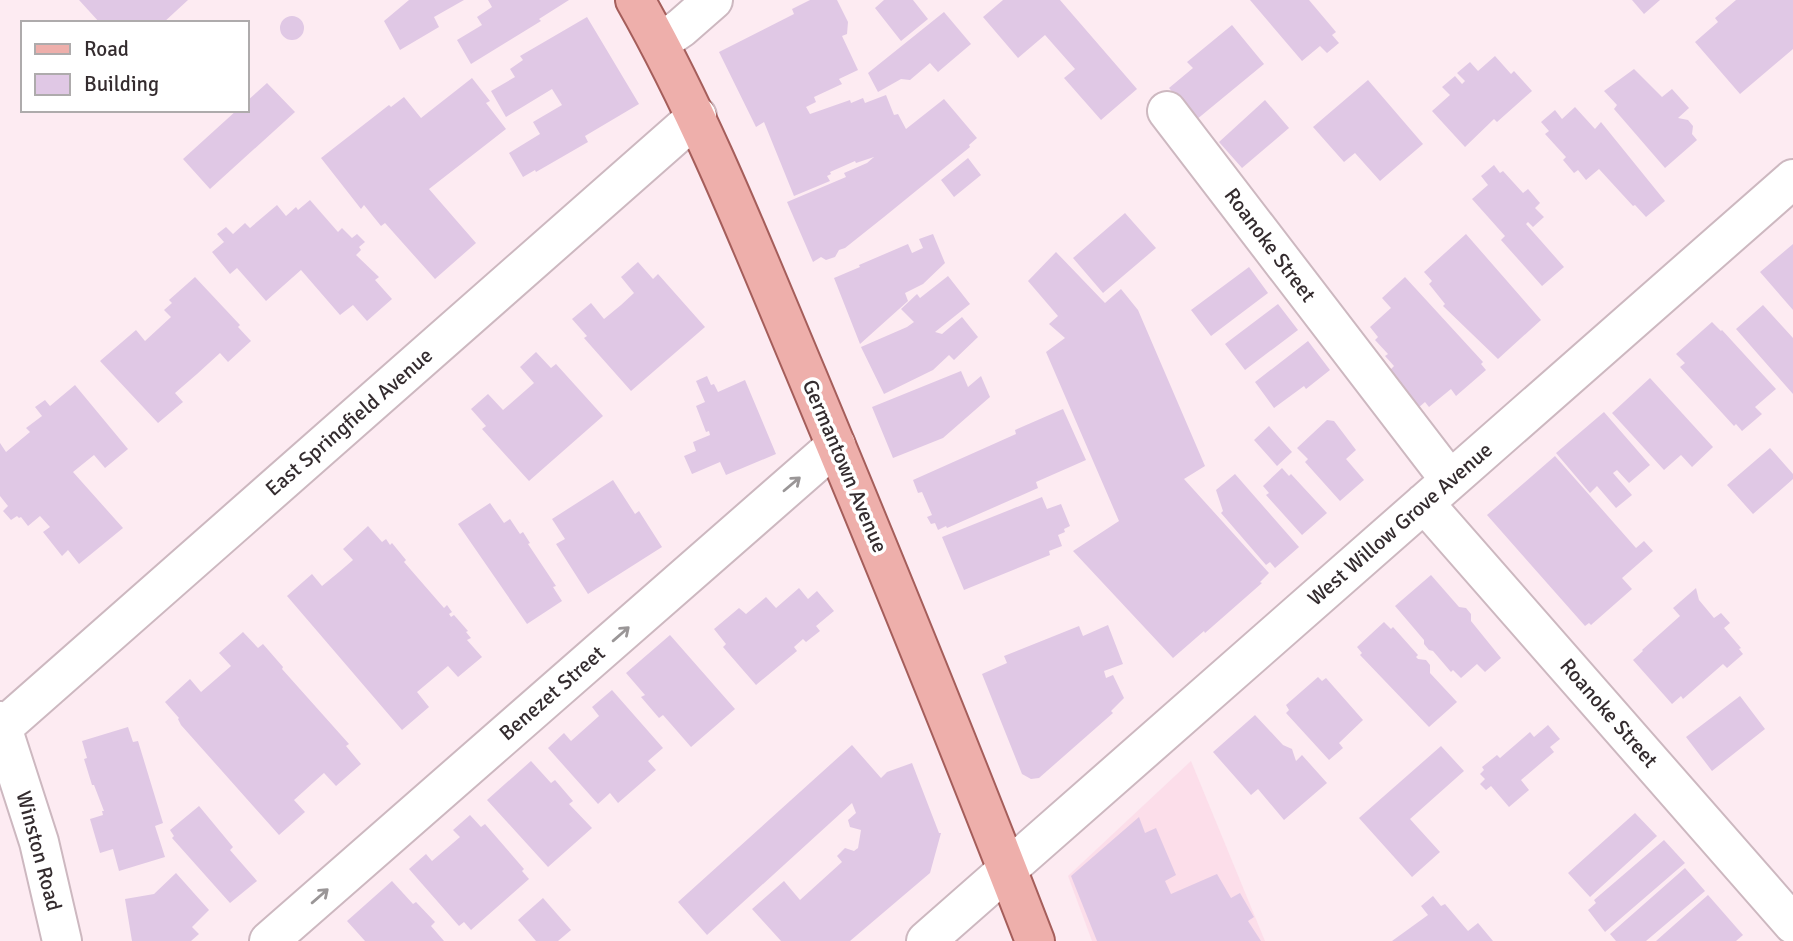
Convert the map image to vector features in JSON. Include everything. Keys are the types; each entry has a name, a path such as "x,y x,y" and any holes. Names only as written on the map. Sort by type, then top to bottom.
{"main road":[{"name":"Germantown Avenue","path":"635,0 697,116 891,574 1035,941"}],"street":[{"path":"659,43 713,0"},
{"name":"Roanoke Street","path":"1167,111 1437,492 1793,924"},
{"name":"East Springfield Avenue","path":"1,724 697,116"},
{"name":"West Willow Grove Avenue","path":"926,941 1793,179"},
{"name":"Benezet Street","path":"269,941 836,445"},
{"name":"Winston Road","path":"1,724 39,842 62,941"}],"shaded area":[{"path":"1191,761 1265,941 1092,941 1068,876"}],"building":[{"path":"79,0 188,0 165,21 98,21"},
{"path":"409,0 464,0 434,17 439,27 400,50 384,21"},
{"path":"488,0 569,0 539,19 541,21 471,64 457,40 482,25 477,17 492,7"},
{"path":"810,0 837,0 848,22 847,34 842,36 858,70 839,79 842,84 814,97 816,102 806,107 810,114 850,100 851,103 863,98 865,103 886,95 894,115 898,114 906,129 944,99 977,138 970,147 884,217 839,250 835,257 826,260 821,257 813,262 787,202 846,177 844,173 874,157 856,163 855,161 830,172 827,176 830,181 794,196 764,122 756,127 719,52 794,14 792,9"},
{"path":"884,0 913,0 928,19 901,41 875,8"},
{"path":"1003,0 1060,0 1137,89 1101,120 1064,78 1075,69 1045,35 1018,58 983,17"},
{"path":"1250,0 1309,0 1336,32 1332,35 1339,43 1327,53 1320,46 1302,61"},
{"path":"1632,0 1660,0 1644,14"},
{"path":"1736,0 1793,0 1793,49 1740,94 1695,42 1718,22 1715,18"},
{"path":"944,12 971,44 938,72 930,63 910,80 901,79 878,92 868,73"},
{"path":"292,16 301,19 304,28 301,37 292,40 283,37 280,28 283,19"},
{"path":"587,17 639,104 585,136 588,142 523,177 509,153 540,134 533,122 562,105 552,89 506,117 491,91 515,77 510,69 523,60 520,56"},
{"path":"1232,25 1264,64 1196,120 1169,88 1193,68 1187,62"},
{"path":"1495,56 1511,74 1514,71 1532,91 1497,122 1494,119 1465,147 1432,111 1450,95 1442,87 1455,76 1462,84 1465,81 1457,73 1470,62 1478,71"},
{"path":"1634,69 1662,97 1672,89 1689,108 1678,118 1688,120 1697,140 1665,168 1614,109 1617,105 1604,91"},
{"path":"472,78 490,101 486,103 506,129 429,189 476,243 435,279 385,223 381,226 364,205 361,209 321,158 389,105 391,107 404,97 421,118"},
{"path":"1368,80 1423,144 1380,181 1355,153 1344,162 1313,127"},
{"path":"267,83 295,112 210,189 183,159 235,112 248,112 248,100"},
{"path":"1265,100 1289,128 1242,168 1219,142"},
{"path":"1575,107 1595,129 1601,122 1665,201 1646,217 1599,169 1586,180 1578,170 1574,173 1563,160 1566,157 1545,134 1549,131 1541,122 1555,110 1562,119"},
{"path":"968,158 981,175 954,197 941,180"},
{"path":"1494,165 1523,193 1528,189 1540,203 1535,208 1544,217 1533,227 1528,222 1526,224 1564,267 1542,286 1501,240 1505,236 1472,199 1488,185 1481,176"},
{"path":"310,200 338,232 342,228 352,238 357,234 365,242 356,255 379,277 375,280 392,299 367,321 353,305 340,315 301,270 266,301 237,268 230,274 212,252 224,242 217,234 226,227 233,234 245,223 250,228 277,205 286,216"},
{"path":"1125,213 1156,248 1103,293 1073,258"},
{"path":"933,234 945,263 923,284 905,293 908,301 860,344 834,278 908,244 912,253 923,248 919,239"},
{"path":"1466,234 1541,320 1498,359 1443,306 1445,304 1429,284 1432,281 1424,272"},
{"path":"1793,244 1793,310 1760,272"},
{"path":"1056,252 1105,303 1121,289 1138,310 1205,466 1184,479 1269,573 1260,582 1262,583 1173,658 1073,551 1119,521 1046,352 1065,338 1049,324 1058,316 1028,281"},
{"path":"638,262 653,279 658,274 705,327 631,391 584,338 587,336 572,319 591,303 604,319 621,305 634,293 621,277"},
{"path":"1249,267 1268,293 1211,336 1191,310"},
{"path":"948,276 970,304 935,332 942,334 962,317 978,337 954,360 949,355 933,370 884,394 861,347 914,322 901,309 917,294 920,298"},
{"path":"195,277 240,325 238,327 251,341 228,362 220,353 175,393 183,402 158,423 100,361 136,330 145,341 171,317 164,310 172,303 169,300"},
{"path":"1405,277 1483,362 1481,364 1486,370 1456,396 1451,389 1429,407 1425,402 1418,408 1387,373 1394,366 1385,356 1388,354 1375,340 1378,337 1370,327 1391,308 1382,298"},
{"path":"1278,304 1298,330 1245,370 1225,344"},
{"path":"1763,305 1793,338 1793,394 1736,329"},
{"path":"1712,322 1776,389 1755,407 1762,414 1742,431 1736,424 1734,426 1680,367 1685,363 1676,354"},
{"path":"1308,341 1330,370 1306,389 1304,386 1274,408 1255,382"},
{"path":"536,352 551,368 556,364 603,416 529,481 482,429 486,426 471,409 488,394 503,410 534,383 520,367"},
{"path":"961,371 968,387 981,376 990,397 943,438 893,458 872,407"},
{"path":"707,376 718,392 745,380 776,454 726,475 720,462 692,474 684,456 696,451 693,442 710,435 709,431 706,432 696,406 705,402 696,381"},
{"path":"1650,378 1713,447 1692,467 1681,455 1664,470 1612,413"},
{"path":"75,385 128,449 105,468 94,455 73,472 123,528 79,564 68,550 62,556 43,532 50,527 40,516 28,526 21,517 17,516 11,520 3,511 8,506 0,496 0,443 6,452 30,432 26,428 42,416 35,407 45,400 50,406"},
{"path":"1063,409 1086,460 1036,482 1038,488 947,528 946,526 938,530 935,523 931,524 927,517 932,515 922,492 918,493 913,480 1016,434 1015,430"},
{"path":"1604,412 1650,465 1629,483 1617,470 1613,473 1632,495 1616,508 1597,486 1590,493 1556,453"},
{"path":"1327,420 1334,421 1356,450 1346,459 1364,480 1340,501 1305,462 1308,459 1297,448"},
{"path":"1269,426 1292,452 1277,466 1254,440"},
{"path":"1770,448 1793,474 1793,479 1753,514 1727,485"},
{"path":"1555,456 1636,548 1644,541 1653,551 1622,578 1632,589 1591,625 1589,623 1585,626 1487,515"},
{"path":"1282,468 1289,476 1291,474 1327,513 1302,535 1266,495 1269,493 1263,486"},
{"path":"1235,474 1299,547 1275,568 1270,562 1266,565 1221,513 1223,511 1216,490"},
{"path":"613,480 635,514 639,511 662,547 588,594 556,544 565,539 552,519"},
{"path":"1042,497 1047,509 1061,504 1070,526 1058,535 1062,546 1049,551 1050,555 964,590 942,537"},
{"path":"490,503 504,523 510,519 520,534 523,532 556,586 553,587 562,601 527,624 458,524"},
{"path":"368,526 382,542 386,539 390,545 392,543 406,560 404,562 444,608 447,605 452,612 449,614 451,617 454,615 468,631 466,632 471,638 467,640 482,657 458,677 448,666 417,692 429,707 402,730 287,596 312,574 322,586 353,560 343,549"},
{"path":"1431,575 1459,607 1466,608 1471,614 1471,621 1501,658 1485,672 1477,664 1461,678 1453,670 1451,672 1433,651 1429,650 1424,640 1395,606"},
{"path":"799,588 808,599 817,591 834,611 816,626 820,631 806,642 803,639 794,647 797,651 756,685 723,647 726,644 714,629 739,608 746,614 766,597 776,608"},
{"path":"1696,588 1699,600 1714,618 1721,613 1730,623 1724,628 1743,654 1727,668 1723,664 1683,699 1681,696 1672,704 1633,660 1680,616 1673,608"},
{"path":"1384,622 1391,629 1393,627 1418,655 1418,659 1426,660 1430,665 1430,673 1457,702 1429,727 1360,655 1362,653 1357,647"},
{"path":"1108,625 1123,664 1104,671 1106,678 1113,675 1124,698 1111,711 1113,713 1039,778 1031,779 1022,774 982,674 1007,663 1004,656 1079,626 1083,636"},
{"path":"243,632 258,648 263,644 349,744 346,746 361,764 336,786 324,773 294,800 305,812 279,835 181,725 179,718 165,702 190,679 201,692 231,666 219,653"},
{"path":"670,635 735,709 691,747 663,715 659,718 641,697 645,695 626,673"},
{"path":"1318,677 1322,681 1326,678 1363,720 1339,743 1343,748 1329,760 1286,713 1289,710 1286,705"},
{"path":"612,690 663,748 648,761 656,770 618,803 610,793 598,804 548,748 564,733 571,741 599,716 592,707"},
{"path":"1740,696 1765,729 1712,771 1686,737"},
{"path":"1255,715 1283,745 1292,749 1296,761 1302,755 1327,783 1284,820 1258,789 1251,795 1213,752"},
{"path":"1548,725 1560,739 1550,747 1554,752 1521,780 1529,790 1509,807 1491,786 1486,790 1480,784 1485,779 1480,774 1484,770 1482,767 1497,755 1500,758 1530,732 1534,737"},
{"path":"128,727 133,742 138,741 163,823 155,826 165,857 119,871 113,849 100,853 90,819 103,815 104,811 92,785 82,741"},
{"path":"852,745 881,778 887,772 912,763 941,833 930,873 850,941 781,941 752,909 784,881 800,900 842,862 837,856 845,848 854,851 858,848 861,830 850,827 848,820 856,813 852,803 707,935 678,902"},
{"path":"1441,746 1464,771 1410,819 1440,852 1412,877 1359,818"},
{"path":"531,761 551,783 555,780 573,801 569,804 592,828 548,867 487,800"},
{"path":"199,806 233,847 230,850 257,881 230,903 172,838 174,836 170,830"},
{"path":"1635,813 1657,836 1590,897 1568,873"},
{"path":"470,815 481,827 485,824 524,869 522,871 529,879 471,930 464,922 459,926 409,869 426,854 432,861 460,837 453,830"},
{"path":"1139,817 1145,833 1156,828 1176,875 1165,881 1171,894 1217,874 1231,898 1240,893 1254,917 1248,921 1261,941 1097,941 1071,876"},
{"path":"1664,840 1685,863 1605,932 1588,910 1596,903 1594,900"},
{"path":"1685,868 1705,891 1646,941 1616,941 1610,934"},
{"path":"176,873 209,910 192,927 199,934 191,941 132,941 125,899 154,894"},
{"path":"392,881 413,904 416,902 435,922 431,926 444,941 365,941 347,921"},
{"path":"1708,895 1743,935 1736,941 1656,941"},
{"path":"1433,896 1441,906 1445,904 1468,931 1478,923 1493,941 1392,941 1428,915 1421,906"},
{"path":"543,898 571,930 558,941 536,941 518,920"}]}
